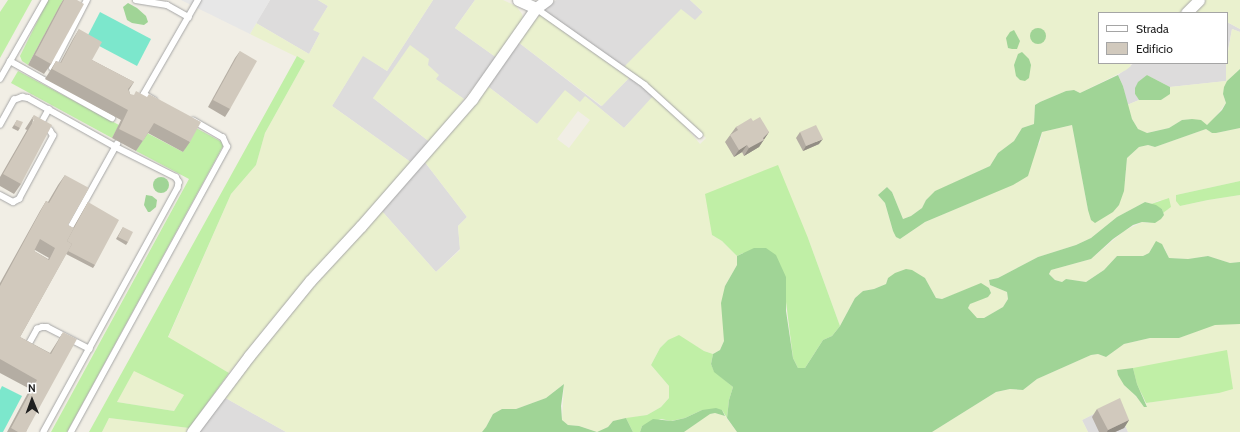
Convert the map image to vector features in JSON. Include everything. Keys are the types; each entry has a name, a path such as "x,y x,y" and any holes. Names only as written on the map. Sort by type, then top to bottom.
{"street":[{"path":"518,0 536,8"},
{"path":"192,432 249,356 310,281 361,226 472,99 536,8 547,0"},
{"path":"1187,12 1199,0"}],"lane":[{"path":"0,79 45,0"},
{"path":"52,68 87,0"},
{"path":"136,0 167,6 188,17"},
{"path":"138,105 198,0"},
{"path":"536,8 645,85 700,135"},
{"path":"10,61 112,118"},
{"path":"144,94 157,102"},
{"path":"0,125 14,100 22,97 32,99 176,177 179,182 178,188 44,432"},
{"path":"0,195 13,202 19,199 53,136 50,131 40,125 49,109"},
{"path":"71,432 227,147 223,138 190,120"},
{"path":"66,235 117,144"},
{"path":"25,351 37,329 42,327 47,327 90,348"}],"shaded area":[{"path":"181,0 270,0 250,34"},
{"path":"270,0 318,0 328,6 314,30 320,33 309,54 256,23"},
{"path":"433,0 475,0 455,28 497,58 464,99 435,79 373,98 431,143 412,163 332,106 363,55 387,71"},
{"path":"556,0 690,0 703,12 695,21 681,10 657,93 624,128 586,97 581,102 537,124 486,85 518,42 601,106 629,78 540,14"},
{"path":"1228,23 1240,29 1240,32 1232,29 1228,50"},
{"path":"1133,64 1226,64 1227,81 1170,87 1147,75 1135,94 1139,100 1127,105 1123,86 1118,75"},
{"path":"424,161 467,217 458,226 460,249 436,272 381,210"},
{"path":"222,396 286,432 195,432"},
{"path":"1115,401 1128,432 1088,432 1082,420 1113,404"}],"green space":[{"path":"8,0 32,0 0,58 0,12"},
{"path":"48,0 63,0 28,65 22,61 20,56"},
{"path":"318,0 433,0 387,71 363,56 332,106 412,163 273,318 229,373 168,338 231,194 256,165 265,133 305,61 250,34 256,23 309,54 320,33 313,30 328,6"},
{"path":"475,0 503,0 516,6 522,14 523,20 497,58 455,28"},
{"path":"690,0 1196,0 1184,12 1098,12 1098,64 1130,64 1131,66 1080,93 1074,90 1066,91 1035,105 1034,124 1022,128 1014,141 998,153 990,166 936,191 926,200 922,208 911,216 903,219 892,192 887,187 878,195 885,203 893,231 900,239 925,222 979,199 1040,143 1042,132 1072,125 1088,210 1125,181 1127,158 1139,147 1148,145 1155,147 1206,129 1212,133 1216,133 1240,128 1240,181 1176,195 1180,206 1240,195 1240,262 1230,263 1208,256 1188,259 1169,258 1164,247 1153,246 1149,253 1143,256 1117,256 1104,270 1086,282 1066,279 1062,282 1055,280 1049,274 1051,270 1091,259 1124,231 1142,222 1148,223 1164,215 1163,213 1171,207 1160,200 1151,204 1145,202 1117,217 1091,238 1076,245 1038,257 998,278 989,280 990,285 1007,292 1008,299 1003,307 984,318 977,318 972,315 968,308 970,304 991,293 989,288 981,284 942,299 936,298 925,278 888,278 886,284 874,289 863,291 855,298 840,326 808,238 712,235 722,241 737,256 737,265 725,286 724,341 720,350 713,354 694,345 668,340 660,348 651,365 669,386 669,398 661,407 647,415 613,421 608,427 597,432 579,426 568,425 562,420 564,384 546,398 516,409 502,409 493,414 482,432 286,432 222,396 284,317 381,210 436,272 460,250 458,226 467,217 424,161 486,85 537,124 565,90 580,102 585,96 624,128 653,96 680,120 700,144 706,138 657,93 623,68 681,9 695,20 703,12","holes":["578,111 590,120 569,148 557,139"]},
{"path":"1202,0 1240,0 1240,29 1228,23 1228,12 1192,11"},
{"path":"128,3 137,8 146,16 148,22 144,25 132,23 127,20 123,7"},
{"path":"100,12 151,39 137,66 86,39"},
{"path":"540,14 629,78 602,106 518,42"},
{"path":"1035,28 1041,28 1046,33 1044,42 1041,44 1035,44 1030,39 1030,33"},
{"path":"1232,29 1240,32 1240,69 1227,81 1223,94 1226,103 1210,124 1206,125 1192,119 1182,120 1169,128 1146,133 1138,129 1132,119 1127,105 1139,100 1161,100 1169,94 1170,87 1226,81 1228,52"},
{"path":"1014,30 1020,41 1017,49 1008,48 1006,38 1010,32"},
{"path":"410,45 429,59 428,65 439,75 436,79 464,99 431,143 373,98"},
{"path":"1022,52 1029,59 1031,65 1029,78 1025,81 1020,80 1016,76 1014,65 1018,54"},
{"path":"297,56 305,61 265,133 256,165 231,194 168,337 229,373 189,428 109,418 102,432 89,432","holes":["134,371 184,395 174,411 117,402"]},
{"path":"1240,69 1240,128 1216,133 1212,133 1206,129 1155,147 1148,145 1139,147 1127,158 1124,191 1119,205 1113,212 1095,223 1091,220 1088,210 1072,125 1042,132 1028,176 1013,185 925,222 900,239 896,237 893,231 885,203 878,195 887,187 892,192 903,219 911,216 922,208 926,200 935,191 990,166 998,153 1014,141 1022,128 1034,124 1035,105 1066,91 1074,90 1080,93 1118,75 1123,86 1132,119 1138,129 1147,133 1169,128 1182,120 1192,119 1201,120 1207,125 1222,110 1226,103 1223,94 1224,87 1227,81"},
{"path":"18,71 119,125 112,138 11,83"},
{"path":"1147,75 1170,87 1170,94 1161,100 1139,100 1135,94 1135,88 1138,82"},
{"path":"196,128 222,142 223,146 67,432 51,432 189,179 136,151 147,133 183,152"},
{"path":"778,165 808,238 840,326 832,336 823,340 805,368 798,368 793,358 786,302 743,253 737,256 722,241 712,235 705,194"},
{"path":"161,177 167,179 169,185 167,191 161,193 155,191 153,185 155,179"},
{"path":"1240,181 1240,195 1180,206 1176,201 1176,195"},
{"path":"146,195 152,196 157,200 156,207 150,212 148,212 144,205"},
{"path":"1169,198 1171,207 1163,213 1162,209 1151,204"},
{"path":"1145,202 1156,205 1162,209 1164,215 1161,219 1155,223 1142,222 1133,225 1113,239 1091,259 1051,270 1049,274 1055,280 1062,282 1066,279 1086,282 1104,270 1117,256 1143,256 1149,253 1156,241 1162,244 1169,258 1188,259 1208,256 1230,263 1240,262 1240,324 1215,325 1179,338 1150,338 1124,344 1106,357 1098,354 1091,355 1037,379 1023,390 1010,389 996,392 932,432 737,432 727,418 729,400 733,387 714,372 711,364 713,354 720,350 724,341 721,303 725,286 737,265 737,256 754,248 766,248 776,255 786,277 786,311 793,358 798,368 805,368 823,340 832,336 840,326 855,298 863,291 874,289 886,284 888,278 895,273 906,269 912,270 925,278 936,298 942,299 981,283 989,288 991,293 988,297 970,304 968,308 977,318 984,318 1003,307 1008,299 1007,292 990,285 989,280 998,278 1038,257 1076,245 1091,238 1117,217"},
{"path":"1215,324 1240,324 1240,432 1128,432 1115,401 1114,404 1082,420 1088,432 932,432 996,392 1010,389 1023,390 1037,379 1091,355 1098,354 1106,357 1124,344 1150,338 1179,338","holes":["1132,392 1219,393 1146,403 1147,407 1145,407"]},
{"path":"679,335 704,351 713,354 711,364 714,371 733,387 729,400 727,418 722,410 702,410 685,418 671,421 661,419 642,426 640,432 633,432 626,418 647,415 661,407 669,398 669,386 651,365 660,348 668,340"},
{"path":"1227,350 1233,389 1219,393 1146,403 1137,384 1133,368"},
{"path":"1133,368 1137,384 1147,407 1144,407 1136,396 1124,385 1118,375 1117,370"},
{"path":"134,370 184,395 174,411 117,402"},
{"path":"564,384 561,406 562,420 568,425 579,426 597,432 482,432 493,414 502,409 516,409 546,398"},
{"path":"2,386 22,396 3,432 0,432 0,390"},
{"path":"716,408 722,410 725,416 715,413 710,414 684,432 640,432 642,426 653,419 672,421 685,418 702,410"},
{"path":"715,413 725,416 737,432 684,432 709,414"},
{"path":"109,418 189,428 186,432 102,432"},
{"path":"626,418 633,432 597,432 608,427 613,421"}],"building":[{"path":"64,0 77,0 84,4 51,64 35,55"},
{"path":"79,29 102,42 92,60 134,82 128,89 130,94 134,95 136,91 147,97 149,94 201,122 190,142 154,123 143,141 119,129 128,110 52,69 56,61 61,63"},
{"path":"240,51 257,61 230,109 213,100"},
{"path":"34,115 52,125 21,184 3,174 34,120 32,119"},
{"path":"760,117 769,132 763,138 764,140 749,148 747,145 739,150 730,135 738,130 736,127 751,118 753,121"},
{"path":"17,120 23,122 20,128 14,125"},
{"path":"816,125 823,139 806,146 800,132"},
{"path":"65,175 89,188 68,225 74,228 67,241 72,244 20,337 51,354 63,332 77,339 26,432 18,432 11,428 37,380 0,359 0,286 46,201 49,203","holes":["40,239 55,248 49,260 34,251"]},
{"path":"88,202 119,220 95,265 68,251 72,244 67,241"},
{"path":"123,227 133,232 128,242 118,237"},
{"path":"1120,398 1129,420 1108,430 1097,409"}]}
